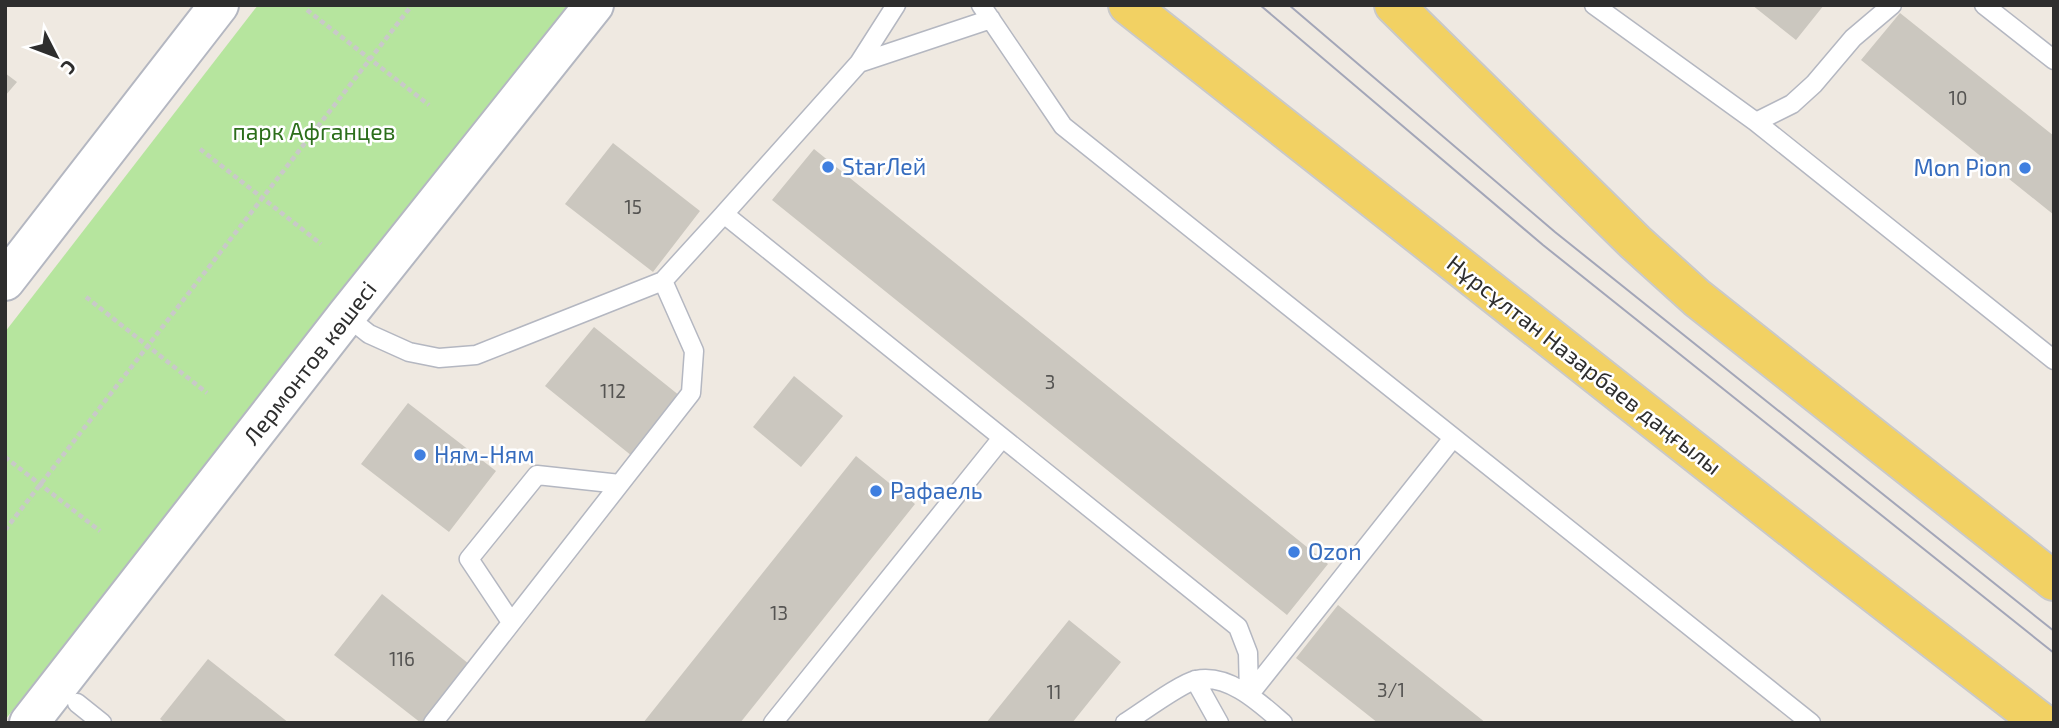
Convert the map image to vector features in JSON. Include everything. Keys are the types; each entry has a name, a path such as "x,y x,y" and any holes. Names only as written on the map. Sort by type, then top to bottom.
{"main road":[{"path":"5,281 219,5"},
{"name":"Лермонтов көшесі","path":"29,723 346,316 594,5"},
{"name":"Нұрсұлтан Назарбаев даңғылы","path":"1128,5 1832,561 2042,723"},
{"path":"1394,5 1625,233 1697,298 2054,580"}],"lane":[{"path":"346,316 369,334 409,352 439,358 476,355 520,340 663,281 859,63 896,5"},
{"path":"1594,5 1756,122 2054,360"},
{"path":"1756,122 1792,104 1853,38 1892,5"},
{"path":"1984,5 2054,61"},
{"path":"859,63 986,12 1063,126 1811,723"},
{"path":"723,214 1238,627 1248,653 1249,695"},
{"path":"433,723 691,393 694,351 663,281"},
{"path":"774,723 1002,438"},
{"path":"1249,695 1453,438"},
{"path":"511,622 469,559 537,475 620,484"},
{"path":"1195,680 1219,723"},
{"path":"1125,723 1195,680 1216,681 1249,695 1283,723"},
{"path":"77,703 102,723"}],"path":[{"path":"5,530 412,5"},
{"path":"307,10 429,105"},
{"path":"200,149 321,244"},
{"path":"86,297 207,393"},
{"path":"5,457 100,531"}],"green space":[{"name":"парк Афганцев","path":"258,5 569,5 5,720 5,332"}],"building":[{"path":"1752,5 1824,5 1796,40"},
{"path":"1900,13 2054,136 2054,215 1861,60"},
{"path":"5,73 17,82 5,96"},
{"path":"613,143 700,211 653,272 565,204"},
{"path":"814,149 1328,564 1287,615 772,200"},
{"path":"594,327 680,396 632,456 545,386"},
{"path":"794,376 843,416 801,467 753,427"},
{"path":"408,403 496,471 449,532 361,464"},
{"path":"856,456 915,504 740,723 643,723"},
{"path":"382,594 469,664 421,723 334,655"},
{"path":"1338,605 1486,723 1378,723 1296,658"},
{"path":"1069,620 1121,662 1072,723 986,723"},
{"path":"208,659 289,723 165,723 160,719"}],"tram line":[{"path":"1260,5 1543,245 2054,653"},
{"path":"1289,5 1555,232 2054,631"}],"place":[{"name":"StarЛей","path":"828,167"},
{"name":"Mon Pion","path":"2025,168"},
{"name":"Ням-Ням","path":"420,455"},
{"name":"Рафаель","path":"876,491"},
{"name":"Ozon","path":"1294,552"}]}
